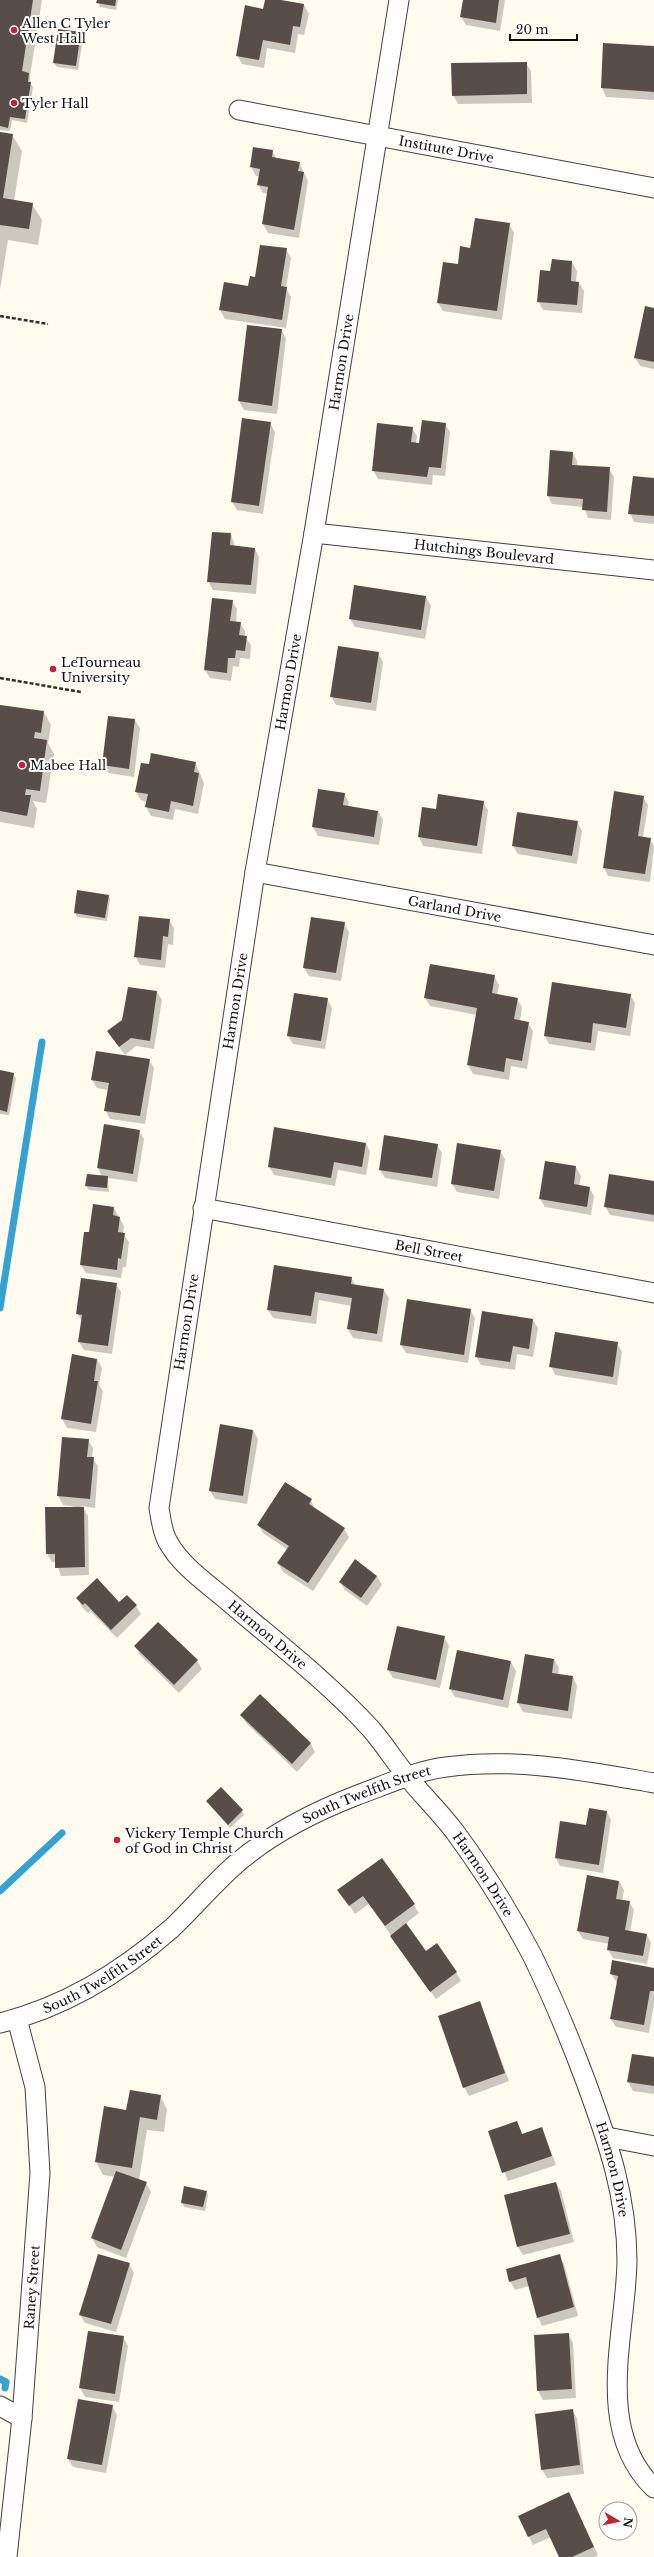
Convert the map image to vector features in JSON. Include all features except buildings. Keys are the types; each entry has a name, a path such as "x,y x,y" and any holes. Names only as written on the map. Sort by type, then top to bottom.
{"street":[{"name":"Harmon Drive","path":"399,0 314,534 255,872 160,1489 159,1508 166,1540 185,1563 333,1691 371,1730 407,1776 456,1834 516,1926 560,2016 608,2137 622,2197 627,2259 617,2385 618,2409 628,2449 637,2467 654,2488"},
{"name":"Institute Drive","path":"239,110 377,134 654,188"},
{"name":"Hutchings Boulevard","path":"314,534 654,570"},
{"name":"Garland Drive","path":"255,872 654,945"},
{"name":"Bell Street","path":"203,1208 654,1293"},
{"name":"South Twelfth Street","path":"8,2021 77,1996 128,1964 172,1927 238,1862 273,1837 328,1807 407,1776 445,1767 488,1763 561,1766 654,1783"},
{"name":"Raney Street","path":"6,2557 22,2418 40,2154 35,2087 8,2021"},
{"path":"608,2137 654,2146"},
{"path":"0,2406 22,2418"}],"path":[{"path":"0,316 48,324"},
{"path":"0,678 81,692"}],"waterway":[{"path":"0,1308 42,1042"},
{"path":"0,1891 62,1833"},
{"path":"0,2379 6,2382 5,2388"}],"place":[{"name":"Allen C Tyler West Hall","path":"14,30"},
{"name":"Tyler Hall","path":"14,103"},
{"name":"LeTourneau University","path":"53,669"},
{"name":"Mabee Hall","path":"22,765"},
{"name":"Vickery Temple Church of God in Christ","path":"117,1840"}]}
